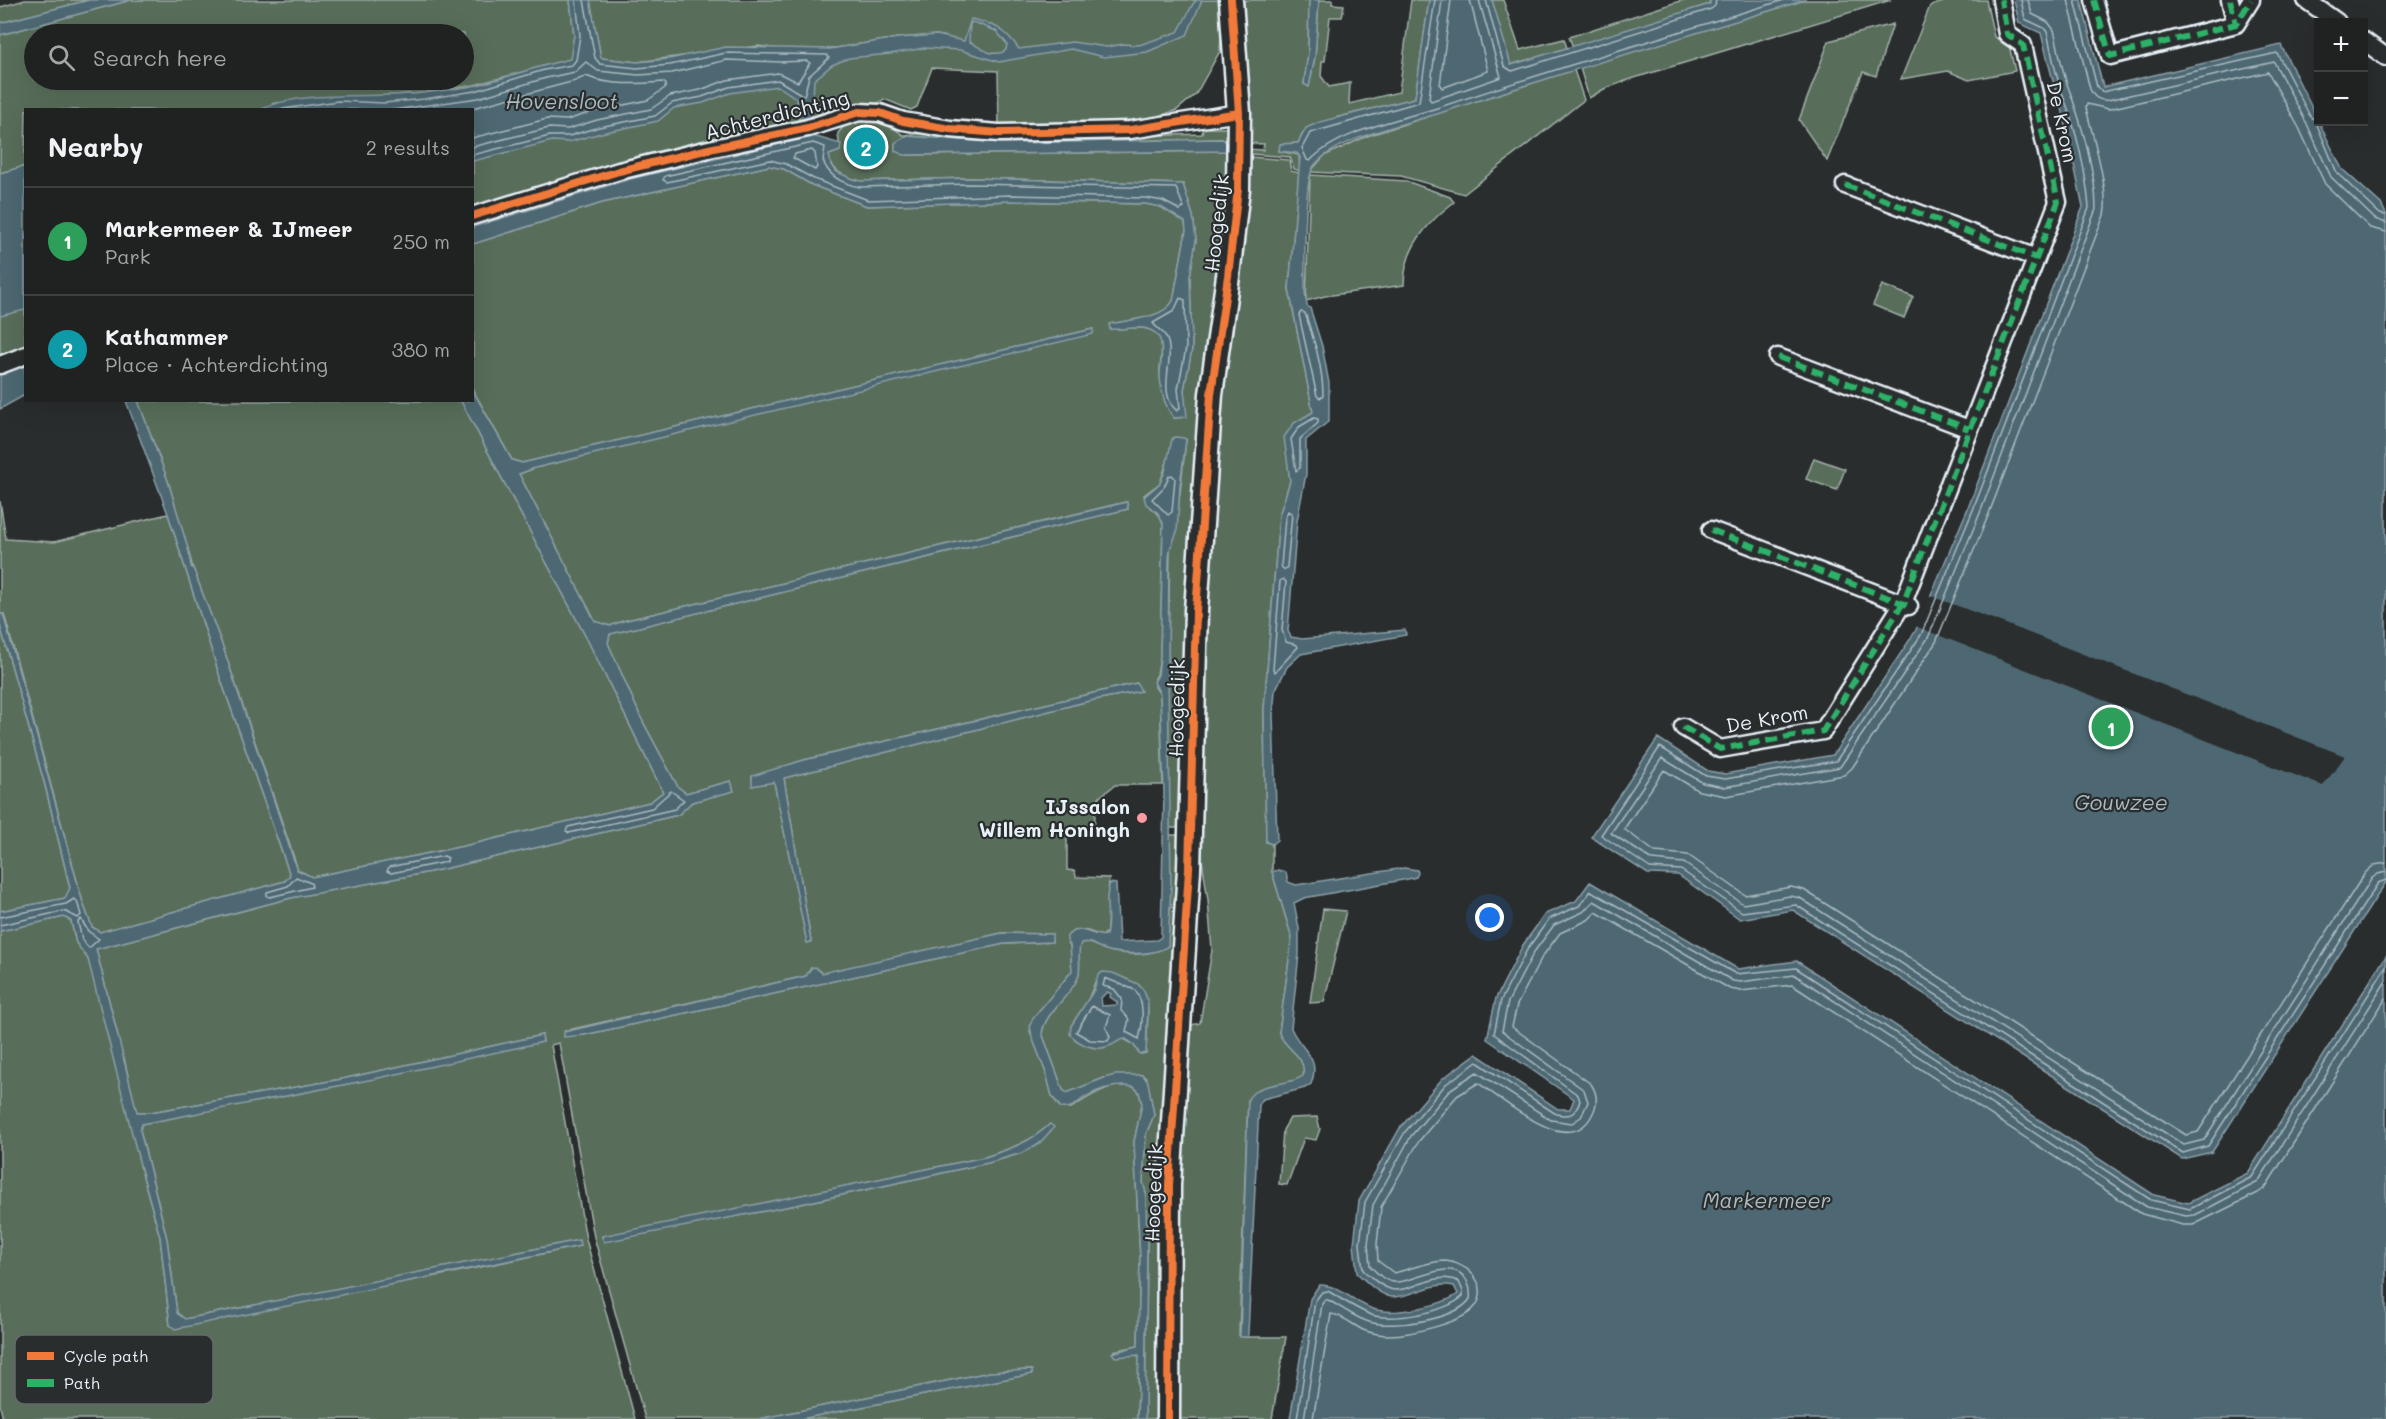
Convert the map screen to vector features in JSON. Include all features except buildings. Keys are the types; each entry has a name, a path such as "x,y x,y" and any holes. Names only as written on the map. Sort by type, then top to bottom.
{"street":[{"name":"Hoogedijk","path":"1168,1419 1169,1185 1189,868 1197,588 1211,394 1235,220 1239,113 1231,0"},
{"name":"De Krom","path":"1683,727 1720,749 1823,731 1906,605 1969,429 2058,202 2023,45 2007,34 2001,0"},
{"path":"2094,0 2110,56 2236,24 2251,0"},
{"path":"2230,0 2236,24"},
{"path":"2306,0 2331,18"},
{"path":"2368,44 2386,57"},
{"name":"Achterdichting","path":"474,215 619,171 709,148 808,128 859,112 880,113 903,121 950,129 999,133 1130,130 1239,113"},
{"path":"1845,185 2036,258"},
{"path":"0,365 24,356"},
{"path":"1778,357 1969,429"},
{"path":"1711,530 1906,605"}],"green space":[{"path":"25,0 89,0 0,23 0,7"},
{"path":"131,0 570,0 574,35 571,59 474,85 474,24 41,24"},
{"path":"590,0 1221,0 1220,51 1196,94 1177,110 1142,122 999,126 998,71 932,68 917,107 911,110 884,99 876,105 838,102 829,110 812,117 651,155 474,206 474,125 946,37 937,35 898,38 830,49 779,49 758,46 637,62 601,58"},
{"path":"1239,0 1309,0 1308,53 1304,84 1309,86 1315,57 1319,0 1332,0 1332,4 1344,5 1342,17 1330,17 1321,76 1329,87 1350,83 1349,104 1399,92 1411,0 1429,0 1415,98 1335,118 1303,132 1298,143 1281,144 1279,151 1299,155 1300,171 1294,169 1290,157 1250,154 1246,149 1263,150 1264,144 1246,143"},
{"path":"1492,0 1503,0 1520,50 1564,39 1567,48 1510,65"},
{"path":"1683,0 1710,0 1710,4 1573,47 1569,37"},
{"path":"1805,0 1891,0 1631,79 1604,89 1589,98 1580,68"},
{"path":"1950,0 1986,0 1994,37 2009,45 2015,71 1969,80 1948,71 1901,79 1930,6"},
{"path":"1893,24 1876,76 1863,72 1827,161 1799,120 1829,41"},
{"path":"24,29 24,90 442,90 274,103 265,108 24,108 24,166 0,173 0,35"},
{"path":"1574,70 1584,100 1464,194 1401,176 1310,172 1324,156 1367,136"},
{"path":"855,120 886,124 903,135 928,133 1024,140 1202,134 1203,128 1227,128 1230,132 1228,143 1222,139 1005,143 907,136 895,144 895,151 908,155 1231,151 1181,828 1169,828 1168,647 1170,549 1175,536 1186,440 1169,456 1160,483 1144,495 1163,523 1160,657 1155,687 1160,694 1163,785 1115,785 1096,800 1094,830 1067,830 1067,870 1075,871 1076,877 1109,878 1107,932 1102,936 1082,930 1069,934 1072,971 1033,1018 1030,1031 1052,1096 1059,1106 1069,1109 1100,1091 1116,1086 1134,1087 1139,1092 1142,1104 1134,1142 1140,1258 1138,1346 1113,1351 1139,1356 1137,1419 800,1419 1032,1374 1031,1370 990,1372 759,1419 645,1419 594,1237 559,1043 551,1045 586,1239 635,1419 3,1419 0,1406 0,931 64,917 71,921 76,943 88,959 118,1036 96,949 295,897 430,872 678,815 692,802 733,791 731,781 686,793 678,787 642,720 608,643 610,634 1128,509 1126,502 623,621 610,626 595,621 519,474 535,468 1093,329 522,463 512,460 474,392 474,244 602,203 769,166 784,169 812,185 867,206 1011,201 1146,204 1161,207 1185,222 1186,231 1173,301 1161,312 1144,318 1110,324 1110,329 1143,328 1157,334 1162,346 1160,374 1165,402 1174,418 1186,417 1184,390 1192,349 1190,276 1196,240 1193,216 1183,184 969,178 861,181 840,173 832,166 829,155 840,151 838,133 847,123","holes":["1136,683 1141,691 1089,701 784,778 811,942 807,942 774,782 753,785 752,777 804,760","1002,933 1051,934 1052,942 1004,944 584,1035 564,1031 806,976 811,968 822,974","542,1035 543,1042 141,1124 140,1130 167,1239 177,1313 185,1319 578,1241 580,1246 447,1274 170,1325 160,1237 141,1169 124,1058 136,1112 151,1112 342,1079","1050,1124 1022,1153 988,1163 796,1205 604,1241 602,1237 985,1157 1020,1144"]},
{"path":"1250,157 1289,160 1291,171 1299,173 1289,289 1313,412 1295,423 1285,438 1290,481 1279,516 1264,710 1266,842 1272,844 1272,872 1292,938 1279,1033 1302,1063 1304,1076 1259,1089 1248,1099 1239,1335 1286,1337 1272,1419 1176,1419 1176,1213 1187,1026 1200,1023 1212,950 1208,900 1199,840 1209,506"},
{"path":"1310,175 1406,181 1450,197 1454,202 1419,237 1408,259 1404,285 1325,296 1306,301"},
{"path":"24,237 24,346 0,357 0,243"},
{"path":"1882,285 1913,297 1904,318 1873,305"},
{"path":"138,402 462,402 588,641 663,792 650,802 464,846 312,877 298,870 224,650 193,568 168,481"},
{"path":"1814,458 1845,469 1837,490 1806,479"},
{"path":"0,501 6,539 54,542 168,514 220,677 290,875 285,881 100,932 92,927 83,903 4,614 0,614"},
{"path":"0,625 46,789 70,888 66,898 0,911"},
{"path":"1169,835 1180,835 1177,904 1170,904"},
{"path":"1170,907 1176,907 1158,1419 1145,1419 1147,1246 1146,1194 1143,1182 1146,1134 1154,1115 1147,1079 1142,1075 1104,1078 1067,1093 1063,1090 1042,1033 1047,1019 1072,988 1078,976 1080,943 1087,942 1106,950 1129,954 1154,952 1168,946","holes":["1122,978 1134,982 1144,991 1148,1008 1146,1053 1140,1054 1133,1044 1124,1039 1089,1046 1074,1039 1071,1026 1088,1000 1096,980"]},
{"path":"1323,909 1346,911 1324,1002 1310,1003"},
{"path":"1317,1117 1320,1129 1316,1140 1304,1138 1287,1185 1279,1184 1283,1130 1290,1118"}],"water":[{"path":"89,0 131,0 41,24 24,24 24,29 0,35 0,23"},
{"name":"Hovensloot","path":"570,0 590,0 601,58 637,62 669,59 726,47 830,49 898,38 937,35 964,41 971,19 999,28 1019,49 1072,42 1107,47 1123,44 1139,45 1178,32 1193,4 1197,0 1202,0 1187,35 1147,52 1104,57 1071,49 999,62 960,50 924,48 849,58 832,65 814,80 812,117 799,119 796,98 778,86 730,93 703,103 674,108 658,121 569,142 552,141 474,161 474,108 265,108 298,99 318,97 403,95 474,90 474,86 570,59 574,35","holes":["973,22 996,31 1007,44 1006,50 997,53 987,52 969,41 970,24"]},
{"path":"1309,0 1319,0 1315,57 1309,87 1304,84 1308,53"},
{"path":"1429,0 1492,0 1511,65 1710,4 1710,0 1805,0 1374,133 1338,147 1314,166 1310,174 1306,206 1305,292 1307,306 1310,308 1322,346 1329,383 1329,421 1306,440 1306,474 1297,521 1288,631 1291,637 1302,639 1405,630 1406,635 1301,654 1287,667 1275,691 1273,715 1277,840 1272,844 1266,842 1264,710 1279,516 1290,481 1284,437 1294,423 1313,412 1289,289 1300,157 1297,153 1279,151 1280,144 1298,143 1306,128 1320,122 1415,98"},
{"name":"Gouwzee","path":"2014,0 2081,0 2103,87 2281,45 2314,112 2314,126 2321,126 2342,169 2381,204 2386,214 2386,882 2212,1152 2182,1159 1793,910 1740,919 1678,875 1648,874 1591,837 1658,738 1708,771 1725,774 1833,755 1915,632 1968,508 2083,207 2062,108 2057,97 2041,33 2019,23"},
{"path":"813,136 841,144 840,151 829,155 831,165 835,171 861,181 969,178 1183,184 1193,216 1196,240 1190,276 1192,349 1184,390 1187,417 1174,418 1164,399 1160,378 1162,348 1157,335 1143,328 1110,329 1109,324 1153,315 1161,312 1173,301 1186,231 1185,222 1161,207 1146,204 1011,201 867,206 812,185 784,169 769,166 602,203 474,244 474,227 630,179"},
{"path":"906,136 1005,143 1222,139 1228,143 1228,149 1225,151 904,155 895,151 895,143"},
{"path":"24,166 24,310 0,316 0,173"},
{"path":"1093,329 1093,334 535,468 519,474 595,621 610,626 623,621 1127,502 1128,509 610,634 608,643 642,720 678,787 686,793 731,781 734,791 692,802 678,815 430,872 291,898 96,949 137,1112 151,1112 342,1079 542,1035 543,1042 374,1079 142,1124 140,1130 167,1239 177,1313 185,1319 579,1240 580,1246 175,1329 170,1325 160,1237 88,959 76,943 71,921 64,917 0,931 0,911 65,898 70,888 46,789 0,625 0,614 3,614 83,903 92,927 100,932 285,881 290,875 220,677 168,514 126,402 138,402 168,481 189,552 191,567 224,650 297,870 312,877 464,846 650,802 663,792 588,641 462,402 474,402 474,393 512,460 522,463"},
{"path":"24,364 24,396 0,409 0,373"},
{"path":"1175,437 1186,440 1177,532 1170,549 1169,559 1171,887 1168,946 1154,952 1126,953 1110,951 1090,943 1081,943 1077,980 1047,1019 1042,1033 1063,1090 1067,1093 1115,1075 1143,1075 1148,1082 1154,1115 1146,1134 1143,1182 1146,1193 1147,1246 1145,1419 1137,1419 1139,1355 1115,1357 1112,1353 1138,1346 1140,1258 1134,1142 1142,1104 1139,1092 1134,1087 1110,1087 1092,1093 1072,1106 1061,1108 1052,1096 1030,1025 1033,1018 1072,971 1067,936 1078,930 1100,936 1106,935 1107,895 1110,883 1116,884 1119,942 1157,940 1161,937 1164,792 1160,694 1154,682 1158,675 1160,657 1163,523 1158,513 1146,504 1144,497 1160,483 1172,439"},
{"path":"1137,683 1141,691 1089,701 784,778 811,942 807,943 774,782 752,786 752,776 804,760"},
{"path":"1404,868 1417,870 1416,877 1304,898 1294,903 1299,928 1299,954 1291,1028 1312,1060 1314,1075 1311,1084 1305,1088 1263,1099 1259,1105 1248,1337 1240,1337 1248,1099 1259,1089 1303,1076 1302,1063 1279,1033 1292,938 1272,872 1278,870 1286,872 1288,882 1296,885"},
{"name":"Markermeer","path":"1590,882 1738,969 1797,961 2154,1195 2188,1203 2248,1173 2386,956 2386,1419 1290,1419 1310,1299 1319,1285 1333,1287 1366,1306 1382,1311 1417,1309 1458,1294 1454,1286 1446,1285 1430,1287 1401,1296 1393,1297 1383,1294 1357,1273 1354,1244 1359,1201 1400,1128 1442,1079 1476,1054 1558,1109 1570,1109 1574,1099 1487,1039 1496,998 1523,945 1545,914 1576,901"},
{"path":"1002,933 1052,934 1052,942 1004,944 584,1035 564,1037 564,1032 806,976 811,968 815,967 822,973"},
{"path":"1103,972 1113,973 1138,984 1144,991 1148,1003 1146,1053 1140,1054 1126,1039 1099,1048 1082,1044 1070,1034 1071,1026 1094,990 1098,975","holes":["1107,992 1111,994 1110,997 1117,1002 1117,1005 1102,1006 1101,998"]},
{"path":"1050,1124 1054,1127 1039,1144 1022,1153 988,1163 796,1205 604,1242 602,1236 985,1157 1028,1140"},
{"path":"1032,1370 1032,1374 800,1419 759,1419 990,1372"}],"pier":[{"path":"1928,595 2345,756 2323,786 2315,783 1915,626"}],"marked path":[{"path":"1683,727 1720,749 1823,731 1903,603 2058,202 2023,45 2007,34 2001,0"},
{"path":"2094,0 2110,56 2236,24 2251,0"},
{"path":"2230,0 2236,24"},
{"path":"1845,185 2036,258"},
{"path":"1778,357 1969,429"},
{"path":"1711,530 1907,605"}],"cycle path":[{"path":"1168,1419 1169,1185 1189,869 1196,611 1211,394 1238,189 1239,113 1231,0"},
{"path":"474,215 619,171 808,128 859,112 880,113 903,121 950,129 999,133 1130,130 1239,113"}],"place":[{"name":"Kathammer","path":"866,147"},
{"name":"Markermeer & IJmeer","path":"2111,727"},
{"name":"IJssalon Willem Honingh","path":"1142,818"}]}
